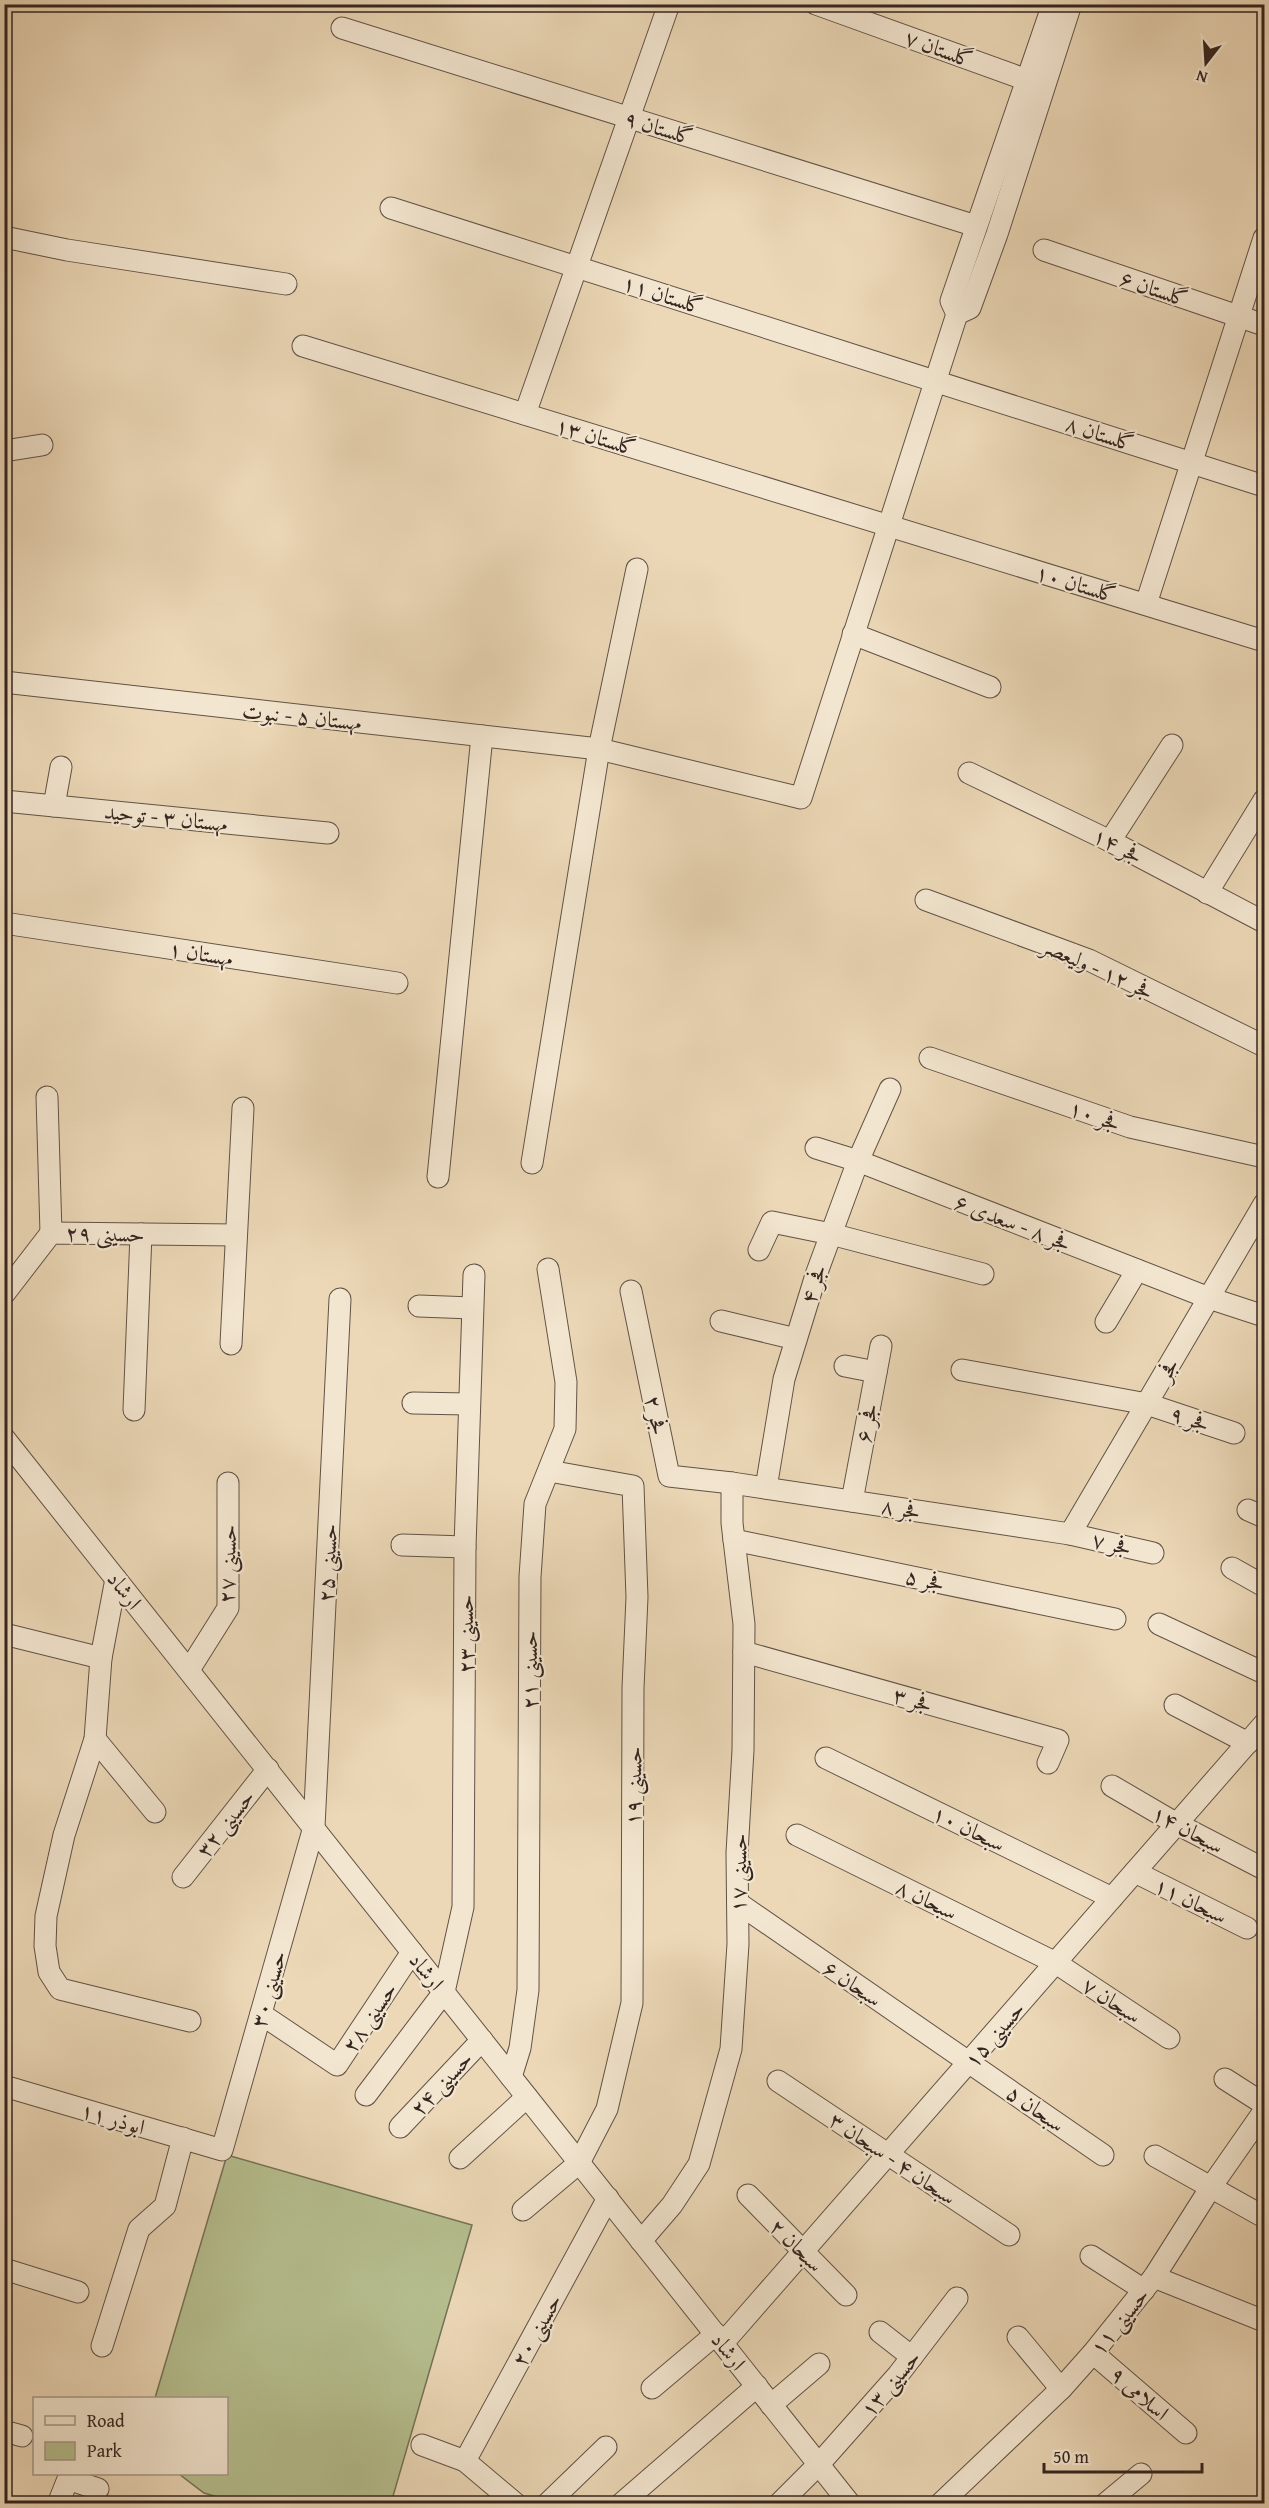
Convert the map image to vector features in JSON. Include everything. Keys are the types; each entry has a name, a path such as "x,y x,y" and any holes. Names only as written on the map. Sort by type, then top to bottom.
{"street":[{"path":"525,414 669,4"},
{"name":"گلستان ۷","path":"816,4 1027,80"},
{"path":"990,687 853,634 957,314 951,301 1053,4"},
{"path":"957,314 970,308 997,234 1071,4"},
{"name":"گلستان ۹","path":"342,28 976,226"},
{"name":"گلستان ۱۱","path":"391,208 935,381"},
{"path":"4,237 67,250 286,284"},
{"path":"1146,604 1264,238"},
{"name":"گلستان ۶","path":"1044,250 1264,325"},
{"name":"گلستان ۱۳","path":"303,346 888,525"},
{"name":"گلستان ۸","path":"935,381 1264,486"},
{"path":"4,452 42,445"},
{"name":"گلستان ۱۰","path":"888,525 1264,641"},
{"path":"532,1163 600,749 637,569"},
{"name":"مهستان ۵ - نبوت","path":"4,682 600,749 801,798 853,634"},
{"path":"438,1177 482,736"},
{"path":"1110,840 1172,745"},
{"path":"54,806 61,767"},
{"name":"فجر ۱۴","path":"969,773 1110,840 1264,922"},
{"name":"مهستان ۳ - توحید","path":"4,801 328,833"},
{"path":"1207,893 1264,801"},
{"name":"فجر ۱۲ - ولیعصر","path":"926,900 1089,960 1264,1046"},
{"name":"مهستان ۱","path":"4,923 397,983"},
{"name":"فجر ۱۰","path":"930,1058 1130,1127 1264,1157"},
{"name":"فجر ۴","path":"766,1488 784,1379 796,1339 858,1161 890,1089"},
{"path":"47,1097 51,1233"},
{"path":"231,1344 243,1108"},
{"name":"فجر ۸ - سعدی ۶","path":"816,1148 858,1161 1209,1299 1264,1316"},
{"name":"فجر","path":"1070,1534 1264,1204"},
{"path":"759,1250 772,1222 831,1234 983,1274"},
{"name":"حسینی ۲۹","path":"4,1293 51,1233 237,1235"},
{"path":"134,1410 141,1234"},
{"name":"حسینی ۲۱","path":"512,2077 520,2048 528,1990 530,1566 535,1504 565,1429 566,1382 548,1269"},
{"path":"1106,1323 1137,1270"},
{"name":"حسینی ۲۳","path":"444,1992 464,1907 465,1546 474,1275"},
{"name":"فجر ۲","path":"630,1292 669,1476 732,1483"},
{"name":"حسینی ۲۵","path":"314,1827 340,1299"},
{"path":"419,1306 472,1308"},
{"path":"721,1321 796,1339"},
{"name":"فجر ۶","path":"852,1501 881,1346"},
{"path":"845,1366 876,1372"},
{"name":"فجر ۹","path":"962,1370 1147,1404 1234,1433"},
{"path":"413,1403 468,1404"},
{"name":"ارشاد","path":"4,1438 850,2504"},
{"name":"حسینی ۱۹","path":"549,1471 633,1485 637,1597 633,1688 632,2003 608,2109 579,2163"},
{"name":"حسینی ۲۷","path":"189,1670 228,1608 228,1483"},
{"name":"فجر ۸","path":"732,1483 1070,1534"},
{"name":"حسینی ۱۷","path":"641,2241 672,2205 699,2164 730,2049 738,1944 737,1853 743,1750 744,1652 744,1624 734,1540 732,1483"},
{"name":"فجر ۷","path":"1070,1534 1153,1553"},
{"name":"فجر ۵","path":"734,1540 1115,1618"},
{"path":"402,1545 465,1546"},
{"path":"1232,1568 1264,1586"},
{"path":"116,1579 101,1658 94,1739 64,1835 46,1916 45,1946 49,1972 60,1989 190,2021"},
{"path":"1159,1624 1264,1673"},
{"path":"4,1634 101,1658"},
{"name":"فجر ۳","path":"744,1652 1058,1740 1048,1762"},
{"path":"1175,1705 1248,1743"},
{"name":"حسینی ۱۵","path":"652,2388 719,2339 804,2251 1264,1724"},
{"path":"94,1739 155,1812"},
{"name":"سبحان ۱۰","path":"826,1758 1112,1898"},
{"name":"حسینی ۳۲","path":"183,1876 268,1769"},
{"name":"سبحان ۱۴","path":"1112,1786 1177,1824 1264,1869"},
{"name":"حسینی ۳۰","path":"222,2150 314,1827"},
{"name":"سبحان ۸","path":"797,1835 1056,1963"},
{"name":"سبحان ۱۱","path":"1135,1872 1247,1928"},
{"name":"سبحان ۶","path":"738,1904 969,2062"},
{"name":"حسینی ۲۸","path":"261,2014 337,2065 412,1952"},
{"name":"سبحان ۷","path":"1056,1963 1169,2038"},
{"path":"366,2095 444,1992"},
{"name":"حسینی ۲۴","path":"400,2127 482,2040"},
{"name":"سبحان ۵","path":"969,2062 1103,2155"},
{"path":"1225,2079 1264,2104"},
{"name":"سبحان ۴ - سبحان ۳","path":"778,2081 1009,2235"},
{"name":"ابوذر ۱۱","path":"4,2086 222,2150"},
{"path":"460,2158 527,2097"},
{"name":"حسینی ۱۱","path":"940,2504 1061,2389 1093,2353 1149,2284 1211,2187 1264,2111"},
{"path":"102,2346 139,2229 165,2206 183,2138"},
{"path":"1155,2156 1264,2217"},
{"path":"523,2210 579,2163"},
{"name":"سبحان ۲","path":"748,2195 846,2295"},
{"name":"حسینی ۲۰","path":"465,2461 608,2198"},
{"path":"1091,2256 1149,2284 1264,2320"},
{"path":"4,2270 78,2292"},
{"name":"حسینی ۱۳","path":"779,2504 819,2464 912,2357 957,2298"},
{"path":"880,2332 912,2357"},
{"path":"1018,2337 1061,2389"},
{"name":"اسلامی ۹","path":"1093,2353 1186,2433"},
{"path":"771,2405 819,2364"},
{"path":"621,2504 757,2386"},
{"path":"422,2445 465,2461 516,2504"},
{"path":"548,2504 606,2447"},
{"path":"1105,2504 1141,2474"},
{"path":"58,2504 68,2479 98,2489"}],"green space":[{"path":"227,2155 472,2225 391,2503 238,2503 204,2493 180,2475 228,2475 228,2397 155,2397"}]}
